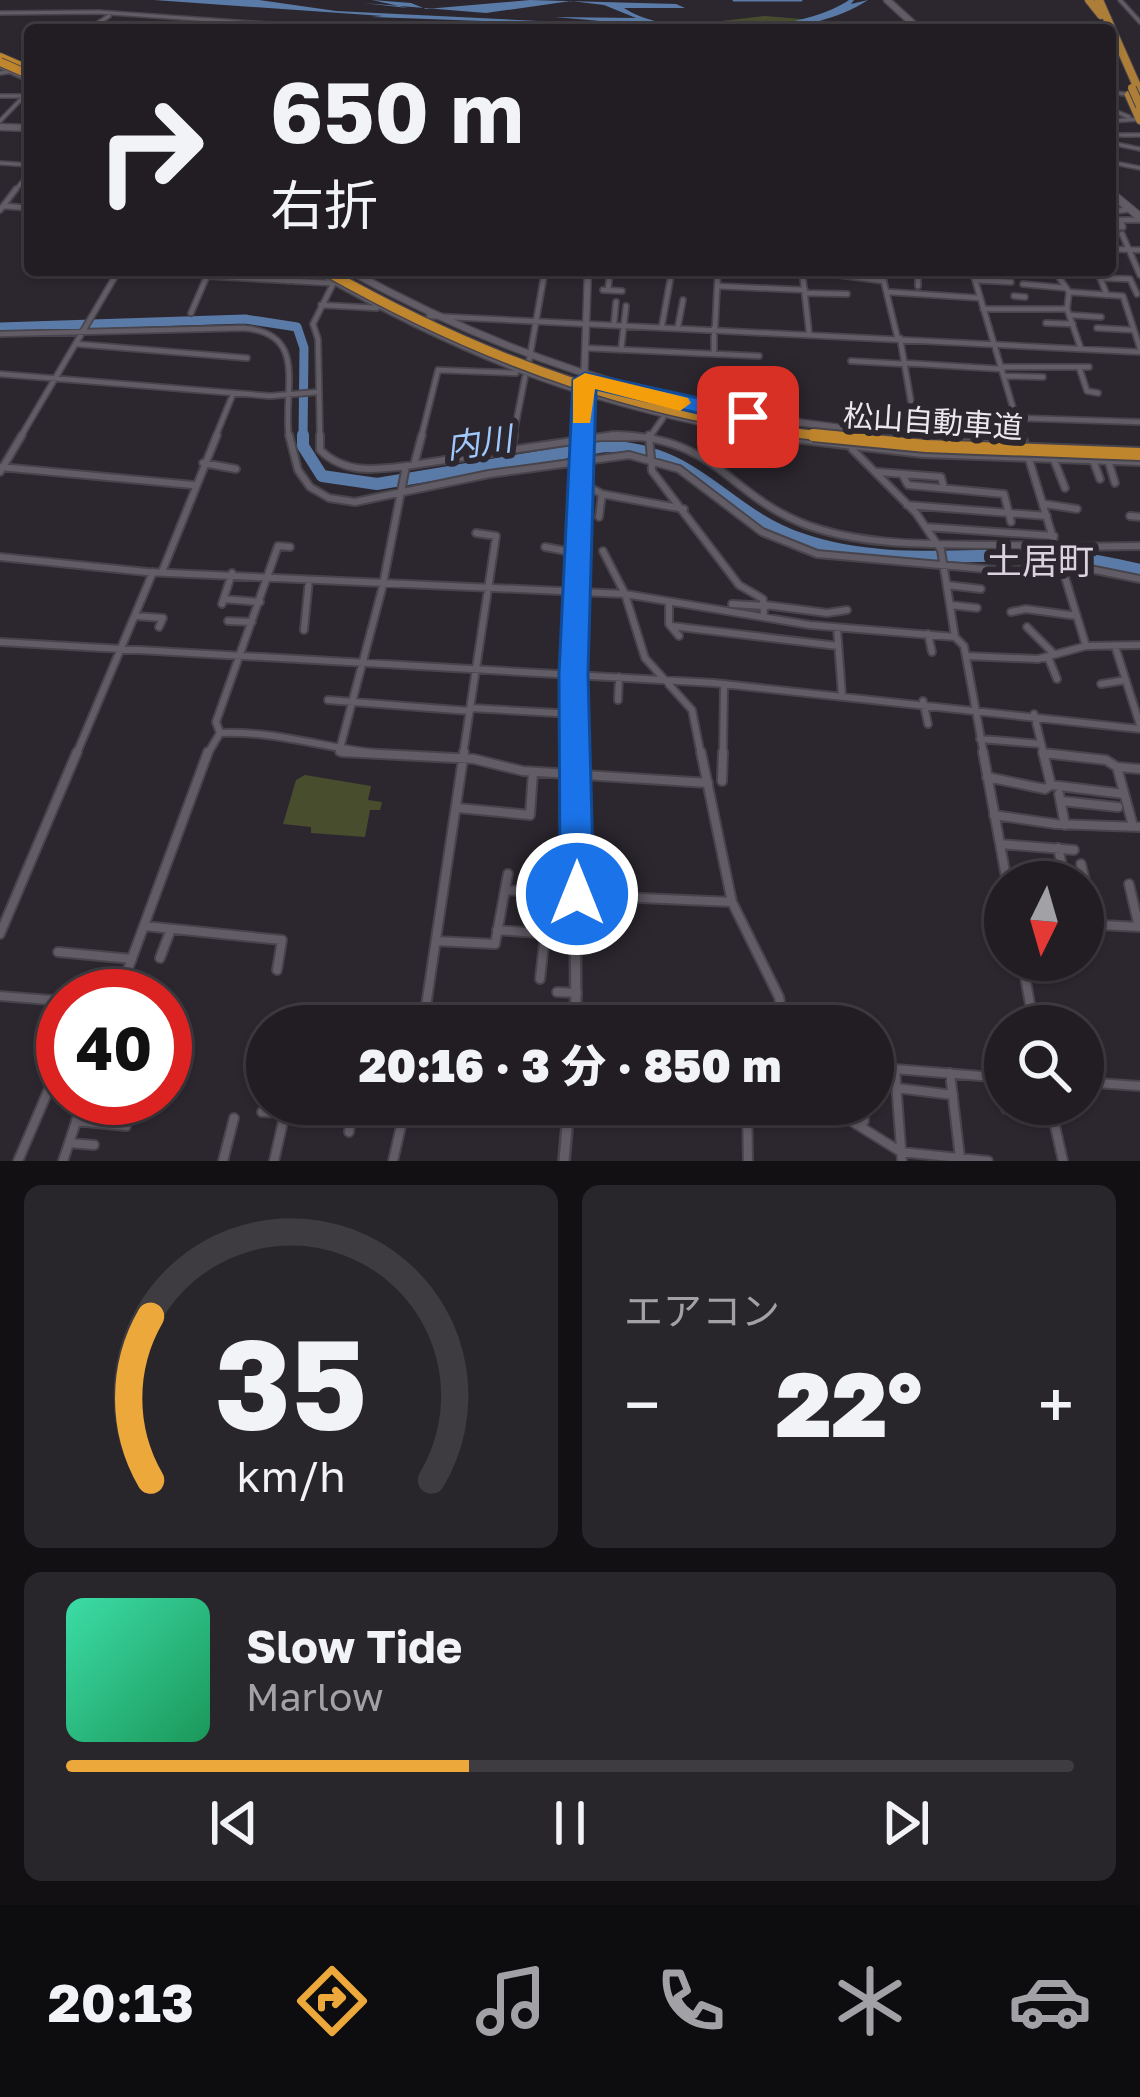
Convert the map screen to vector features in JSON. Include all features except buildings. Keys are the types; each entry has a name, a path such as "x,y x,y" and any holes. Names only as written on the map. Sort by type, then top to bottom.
{"highway":[{"path":"1116,43 1136,95 1138,120"},
{"path":"1116,44 1140,106"},
{"name":"松山自動車道","path":"330,276 460,345 555,382 655,411 886,446 1140,454"},
{"name":"松山自動車道","path":"334,278 509,358 658,404 780,427 886,439 1140,454"}],"main road":[{"path":"886,0 913,24"},
{"path":"1116,197 1140,218"}],"street":[{"path":"1120,0 1140,22"},
{"path":"1127,8 1140,11"},
{"path":"0,14 98,12 267,24"},
{"path":"0,14 112,15 208,24"},
{"path":"97,24 112,15"},
{"path":"0,124 24,98"},
{"path":"1116,106 1138,120"},
{"path":"1116,135 1140,135"},
{"path":"1116,144 1124,136"},
{"path":"1116,144 1140,148"},
{"path":"1,207 24,177"},
{"path":"16,190 24,191"},
{"path":"1116,216 1131,209"},
{"path":"1116,223 1123,227 1120,220 1140,218"},
{"path":"1107,295 1100,278 1140,277 1122,234"},
{"path":"1116,249 1140,250"},
{"path":"116,276 1,469 193,485"},
{"path":"191,313 206,276"},
{"path":"238,276 288,281 334,278 377,308 525,377 663,418 853,449 1054,460 1108,460 1140,454"},
{"path":"288,281 291,276"},
{"path":"358,276 429,316 529,361 585,380 748,417 916,436 1023,441"},
{"path":"371,284 376,276"},
{"path":"529,361 544,276"},
{"path":"577,1005 573,674 588,276"},
{"path":"611,276 614,323"},
{"path":"662,325 670,276"},
{"path":"714,354 718,276"},
{"path":"803,276 809,332"},
{"path":"847,276 884,281"},
{"path":"883,276 916,436"},
{"path":"973,276 1060,548 1086,646"},
{"path":"1058,276 1067,290 1081,349"},
{"path":"334,278 313,324 318,338 319,443 331,461 364,471 580,439 650,438 709,459 794,520 835,532 1033,546"},
{"path":"906,283 920,278"},
{"path":"1130,278 1137,294"},
{"path":"975,280 1011,283"},
{"path":"429,316 1140,350 1123,296 1090,297 1024,284"},
{"path":"717,286 847,295"},
{"path":"752,289 752,298"},
{"path":"764,290 764,303"},
{"path":"889,292 980,298"},
{"path":"946,296 950,308"},
{"path":"1020,297 1023,309"},
{"path":"679,326 683,300"},
{"path":"321,305 377,308"},
{"path":"621,350 626,306"},
{"path":"983,309 1101,317"},
{"path":"702,317 702,327"},
{"path":"1046,323 1074,325"},
{"path":"0,334 243,328 271,332 287,347 290,460 317,492 355,502 403,488 612,455 650,458 696,480 743,520 784,543 842,559 1027,571 1064,564 1140,579"},
{"path":"1100,329 1133,330"},
{"path":"77,344 247,358"},
{"path":"1062,347 1068,366"},
{"path":"585,348 759,356"},
{"path":"851,361 1043,377"},
{"path":"1079,367 1087,391 1098,393"},
{"path":"1002,370 1089,368"},
{"path":"339,752 403,488 438,370 516,373"},
{"path":"0,374 233,394 316,393"},
{"path":"511,450 525,377"},
{"path":"0,934 233,394"},
{"path":"663,418 650,438 652,471 739,585 766,606"},
{"path":"1016,418 1140,422"},
{"path":"853,449 908,505 935,540 947,567 955,637 966,656 1003,861"},
{"path":"1054,460 1065,488"},
{"path":"1093,460 1100,479"},
{"path":"1108,460 1115,483"},
{"path":"203,463 236,469"},
{"path":"874,472 902,474 908,485 1004,494 1010,518"},
{"path":"579,482 602,494 684,508"},
{"path":"599,517 602,494"},
{"path":"1043,504 1077,508"},
{"path":"908,505 1010,518 1047,516"},
{"path":"1130,516 1140,517"},
{"path":"167,518 182,519"},
{"path":"925,527 1054,536"},
{"path":"426,1005 496,536 476,533"},
{"path":"220,734 216,722 267,574 278,546 290,547"},
{"path":"1060,548 1140,546"},
{"path":"545,547 577,553"},
{"path":"603,550 625,594 638,644 692,710 732,902 780,1005"},
{"path":"0,557 158,572 625,594 838,628 955,637"},
{"path":"232,572 223,601 260,602"},
{"path":"304,630 309,580"},
{"path":"947,584 981,589"},
{"path":"670,601 671,626 679,636"},
{"path":"732,604 834,614 847,610"},
{"path":"950,605 977,608"},
{"path":"764,617 766,606"},
{"path":"1011,612 1026,609 1076,616"},
{"path":"120,612 164,618 159,627"},
{"path":"745,614 745,633"},
{"path":"834,614 842,695"},
{"path":"228,621 252,622"},
{"path":"671,626 838,646"},
{"path":"1026,630 1051,656 1057,680"},
{"path":"928,634 932,652"},
{"path":"0,642 665,680 974,705 1140,727 1115,646"},
{"path":"966,656 1051,656 1086,646 1140,644"},
{"path":"618,700 620,677"},
{"path":"1101,684 1126,680"},
{"path":"722,781 724,686"},
{"path":"328,700 576,714"},
{"path":"923,701 928,724"},
{"path":"1034,714 1051,784"},
{"path":"1114,726 1118,741"},
{"path":"128,969 212,742 220,734 233,730 339,752 463,759 533,772 708,783"},
{"path":"980,739 1140,769"},
{"path":"994,815 1065,825 1137,826 1117,767"},
{"path":"458,808 530,815 533,772"},
{"path":"987,776 1045,788 1051,784 1124,794"},
{"path":"1065,825 1060,797 1118,807"},
{"path":"1000,844 1074,850"},
{"path":"1058,848 1061,861"},
{"path":"436,941 495,944 508,874"},
{"path":"1104,925 1140,927 1129,884"},
{"path":"505,890 732,902"},
{"path":"143,926 282,940 277,970"},
{"path":"160,958 171,929"},
{"path":"497,930 577,936"},
{"path":"541,980 545,934"},
{"path":"58,952 145,963"},
{"path":"557,992 577,993"},
{"path":"0,996 36,1001"},
{"path":"901,1157 896,1069 984,1076"},
{"path":"950,1073 960,1158"},
{"path":"1104,1083 1140,1086"},
{"path":"896,1088 953,1095"},
{"path":"223,1161 234,1118"},
{"path":"18,1161 36,1119"},
{"path":"63,1161 75,1125"},
{"path":"116,1125 126,1126"},
{"path":"274,1161 282,1125"},
{"path":"349,1132 350,1125"},
{"path":"393,1161 401,1125"},
{"path":"564,1161 567,1125"},
{"path":"747,1125 748,1161"},
{"path":"855,1125 901,1157 986,1161"},
{"path":"1055,1125 1063,1161"},
{"path":"69,1143 94,1145"}],"green space":[{"path":"765,16 864,24 461,21 713,22"},
{"path":"305,775 371,786 368,800 382,802 380,810 370,810 365,837 311,833 311,827 283,824 296,780"}],"water":[{"path":"154,0 259,0 336,11 579,23 600,21 555,17 636,18 604,5 572,1 685,8 624,8 669,24 563,24 372,17 383,16"},
{"path":"372,0 411,3 423,8 398,6"},
{"path":"530,0 570,1 486,13 431,9"},
{"path":"849,0 854,0 851,4 868,0 825,19 775,24 828,11"}],"waterway":[{"path":"734,0 801,0"},
{"name":"内川","path":"0,327 245,319 297,327 304,348 303,438"},
{"path":"303,438 322,476 377,484 605,446 637,450 688,470 774,527 832,548 896,556 1058,556 1140,570"}],"slow traffic":[{"path":"581,418 585,380 680,403"}],"district":[{"name":"土居町","path":"1040,561"}],"route":[{"path":"577,894 573,674 585,380 748,417"}]}
